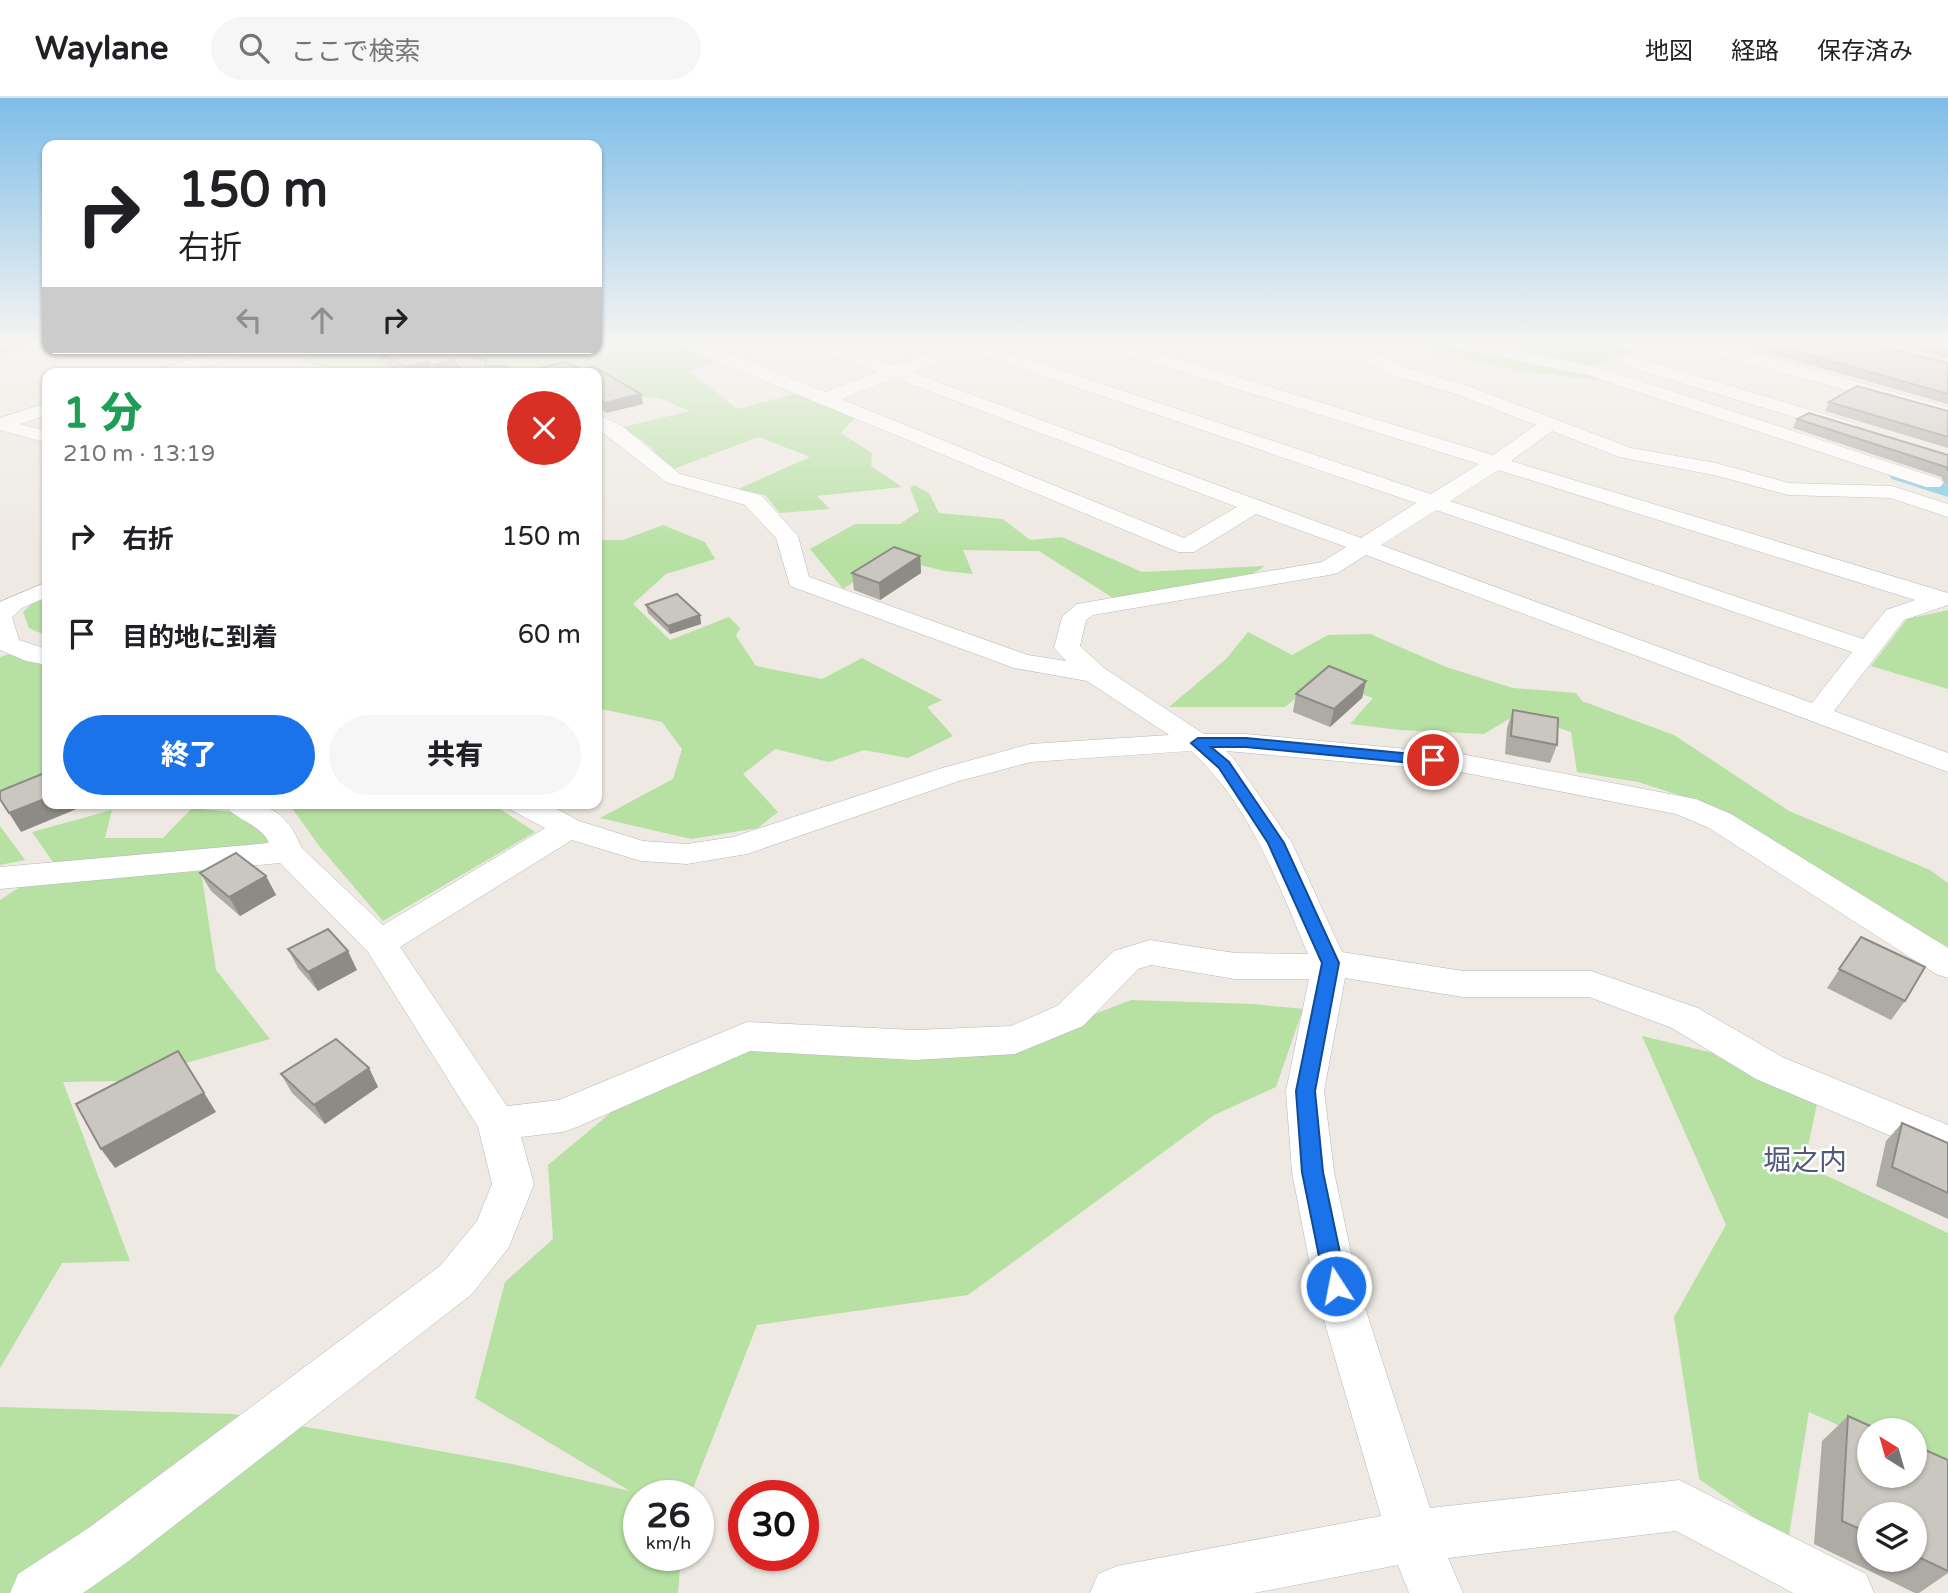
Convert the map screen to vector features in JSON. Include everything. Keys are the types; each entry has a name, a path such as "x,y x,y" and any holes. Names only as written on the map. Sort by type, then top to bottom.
{"street":[{"path":"0,424 35,413"},
{"path":"858,413 1186,547 1253,506"},
{"path":"1003,413 1948,763"},
{"path":"1172,413 1868,649"},
{"path":"1339,413 1944,599"},
{"path":"1519,413 1626,453 1716,469 1759,483 1826,492 1892,492 1948,511"},
{"path":"1719,413 1948,488"},
{"path":"1799,413 1860,431"},
{"path":"602,423 615,430 673,478 753,500 787,536 798,581 1023,663 1095,674"},
{"path":"0,424 42,436"},
{"path":"1436,1593 1413,1536 1336,1286 1313,1172 1306,1091 1330,963 1276,843 1224,765 1198,743 1095,674 1068,648 1074,617 1086,609 1329,568 1366,547 1549,425"},
{"path":"42,591 13,603 0,617 8,645 42,657"},
{"path":"1817,715 1895,615 1944,599"},
{"path":"534,809 568,828 641,851 687,854 736,847 949,775 1030,753 1198,743 1246,743 1461,763 1685,806 1720,821 1948,965"},
{"path":"37,1593 108,1545 456,1280 494,1233 513,1184 498,1123 380,943 287,852 286,840 278,828 248,809"},
{"path":"380,943 568,828"},
{"path":"0,878 287,852"},
{"path":"498,1123 563,1116 747,1036 915,1045 1015,1040 1070,1016 1126,960 1150,952 1235,966 1304,967 1330,963 1463,984 1591,984 1685,1018 1769,1069 1948,1143"},
{"path":"1117,1593 1413,1536 1679,1505 1847,1593"}],"green space":[{"path":"683,413 858,413 841,433 872,453 871,466 902,487 817,496 830,509 780,513 765,495 738,489 810,457 759,437 665,472 652,448 623,427"},
{"path":"914,485 929,493 939,513 1003,519 1030,540 1062,537 1142,572 1265,566 1249,576 1113,598 1039,551 963,550 973,574 945,571 891,558 843,589 810,549 855,524 900,524 919,511 910,488"},
{"path":"663,525 705,542 715,559 666,574 633,604 670,640 729,617 740,628 736,636 756,666 822,679 862,658 942,700 927,707 953,736 908,758 864,750 829,762 775,749 743,774 778,812 758,828 691,839 600,818 673,779 682,749 662,722 602,709 602,540 623,540"},
{"path":"42,599 42,634 29,628 23,612"},
{"path":"1948,610 1948,689 1871,666 1907,619"},
{"path":"1248,632 1292,655 1328,635 1370,634 1446,667 1513,688 1576,693 1582,701 1674,735 1789,811 1930,870 1948,883 1948,947 1694,800 1638,782 1577,772 1571,732 1517,714 1484,734 1400,730 1350,724 1373,698 1319,680 1285,707 1169,707 1226,659"},
{"path":"21,650 42,653 42,791 0,798 0,657"},
{"path":"191,809 231,812 268,834 266,849 53,862 32,832 112,810 105,838 163,838"},
{"path":"292,809 500,809 535,832 383,921 320,847"},
{"path":"0,826 25,860 0,865"},
{"path":"201,871 216,970 270,1039 123,1081 63,1082 130,1261 62,1263 0,1368 0,900 29,881"},
{"path":"1131,1000 1253,1004 1303,1009 1276,1087 1214,1115 968,1295 757,1325 696,1480 623,1480 623,1487 475,1398 505,1282 553,1239 548,1165 620,1105 756,1044 996,1052"},
{"path":"1642,1036 1722,1055 1818,1099 1804,1165 1948,1233 1948,1474 1927,1464 1927,1418 1857,1418 1857,1434 1809,1412 1788,1541 1699,1479 1674,1317 1726,1225"},
{"path":"0,1407 234,1414 512,1464 623,1489 623,1571 680,1571 678,1593 0,1593"}],"building":[{"path":"1809,413 1948,455 1948,470 1946,467 1797,419"},
{"path":"1866,413 1948,413 1948,437"},
{"path":"894,547 920,556 879,583 852,573"},
{"path":"677,594 700,615 668,626 646,605"},
{"path":"1329,666 1366,681 1334,709 1296,694"},
{"path":"1513,710 1558,718 1557,745 1511,736"},
{"path":"42,774 42,800 9,813 0,799 0,791"},
{"path":"236,853 266,876 229,897 200,873"},
{"path":"328,929 348,951 308,972 288,949"},
{"path":"1861,937 1925,967 1905,1001 1839,969"},
{"path":"336,1039 369,1068 314,1105 281,1074"},
{"path":"178,1051 204,1093 101,1149 76,1104"},
{"path":"1902,1123 1948,1143 1948,1193 1892,1167"},
{"path":"1848,1416 1857,1420 1857,1488 1927,1488 1927,1451 1948,1460 1948,1571 1927,1561 1927,1502 1857,1502 1857,1528 1842,1521"}],"waterway":[{"path":"1899,475 1948,491"}],"district":[{"name":"堀之内","path":"1805,1161"}],"route":[{"path":"1336,1286 1313,1172 1306,1091 1330,963 1276,843 1224,765 1198,743 1246,743 1433,760"}]}
